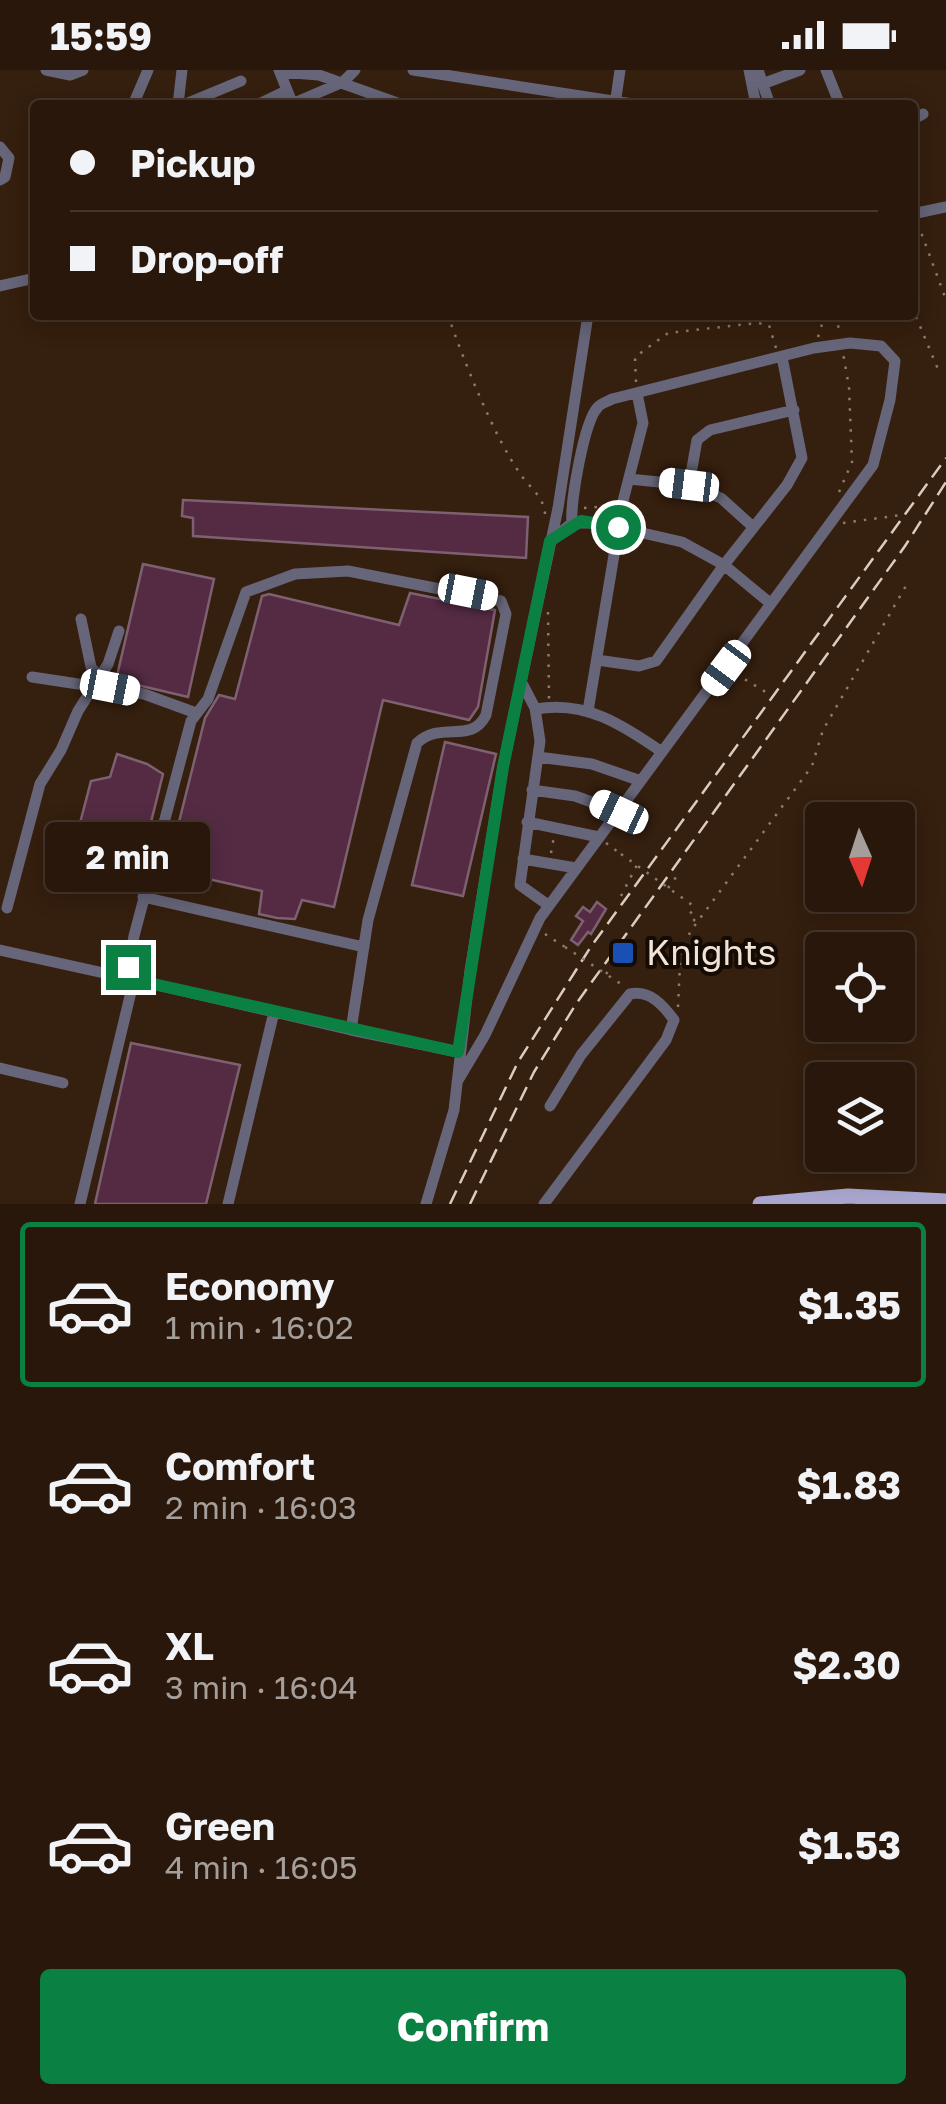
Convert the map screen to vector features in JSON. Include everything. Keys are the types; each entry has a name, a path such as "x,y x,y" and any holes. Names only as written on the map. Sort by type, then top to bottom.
{"main road":[{"path":"760,1204 848,1196 946,1201"}],"street":[{"path":"46,70 70,75 83,70"},
{"path":"135,100 148,70"},
{"path":"180,100 182,70"},
{"path":"303,100 343,82 355,70"},
{"path":"413,70 598,100"},
{"path":"616,100 620,70"},
{"path":"749,70 755,100"},
{"path":"758,70 769,100"},
{"path":"766,83 800,70"},
{"path":"826,70 838,100"},
{"path":"290,100 280,71 319,75 390,100"},
{"path":"193,100 241,81"},
{"path":"267,100 286,91"},
{"path":"0,147 9,158 5,177 0,180"},
{"path":"918,213 946,207"},
{"path":"0,286 30,279"},
{"path":"426,1204 440,1166 457,1082 458,1052 503,767 523,685 587,320"},
{"path":"457,1082 485,1035 548,905 726,668 878,452 896,370 890,352 881,346 842,344 814,348 598,407 590,420 571,508 572,524"},
{"path":"596,660 639,666 656,662 752,526 787,485 802,458 782,357"},
{"path":"588,711 623,500 643,423 637,394"},
{"path":"689,485 697,440 702,435 794,410"},
{"path":"629,478 689,485 721,498 752,526"},
{"path":"550,541 572,524 618,527 682,542 724,565 770,603"},
{"path":"80,1204 131,992 128,967 143,897 186,736 218,675 239,604 246,592 264,582 295,574 348,570 501,601 506,614 486,715 480,726 469,732 428,733 417,742 392,826 364,948 351,1030"},
{"path":"81,619 90,667 98,682"},
{"path":"7,908 40,784 78,711 98,682 119,631"},
{"path":"32,677 98,682 196,713"},
{"path":"523,685 536,710 540,741 520,885 548,905"},
{"path":"536,710 588,711 621,724 662,752"},
{"path":"538,756 592,764 641,781"},
{"path":"532,790 575,796 619,812"},
{"path":"527,822 599,837"},
{"path":"522,859 576,868"},
{"path":"143,897 364,948"},
{"path":"0,950 458,1052"},
{"path":"544,1204 666,1040 674,1020 648,994 630,994 581,1056 550,1106"},
{"path":"228,1204 274,1012"},
{"path":"0,1068 63,1083"}],"path":[{"path":"918,227 945,298"},
{"path":"450,320 497,432 520,474 544,504 545,518"},
{"path":"814,348 824,320"},
{"path":"837,320 849,387 852,462 838,494"},
{"path":"917,320 940,374"},
{"path":"637,394 635,357 668,333 769,325 782,357"},
{"path":"571,508 601,508 623,500"},
{"path":"825,526 901,516"},
{"path":"674,1020 680,963 696,922 812,766 823,730 907,584"},
{"path":"726,668 768,694"},
{"path":"610,847 695,907 689,916 696,922"},
{"path":"620,896 637,865"},
{"path":"668,888 677,876"},
{"path":"544,933 620,984"},
{"path":"606,974 617,958"}],"building":[{"path":"183,500 528,517 526,558 193,536 193,518 182,516"},
{"path":"143,564 214,579 188,697 116,680"},
{"path":"410,593 495,610 478,707 469,720 383,700 334,907 302,900 295,919 259,914 262,891 195,876 206,831 178,826 205,718 219,695 235,699 262,596 269,594 399,625"},
{"path":"445,742 496,754 463,896 412,885"},
{"path":"117,754 163,774 138,874 94,863 103,829 80,823 91,781 110,777"},
{"path":"597,902 606,909 591,934 588,932 578,945 571,940 583,921 576,916 583,907 590,912"},
{"path":"131,1043 240,1065 206,1204 95,1204"}],"railway":[{"path":"450,1204 518,1062 590,948 946,458"},
{"path":"470,1204 534,1072 576,1004 905,546 946,482"}],"place":[{"name":"Knights","path":"623,953"}],"route":[{"path":"128,967 131,979 458,1052 503,767 550,541 581,521 618,527"}]}
